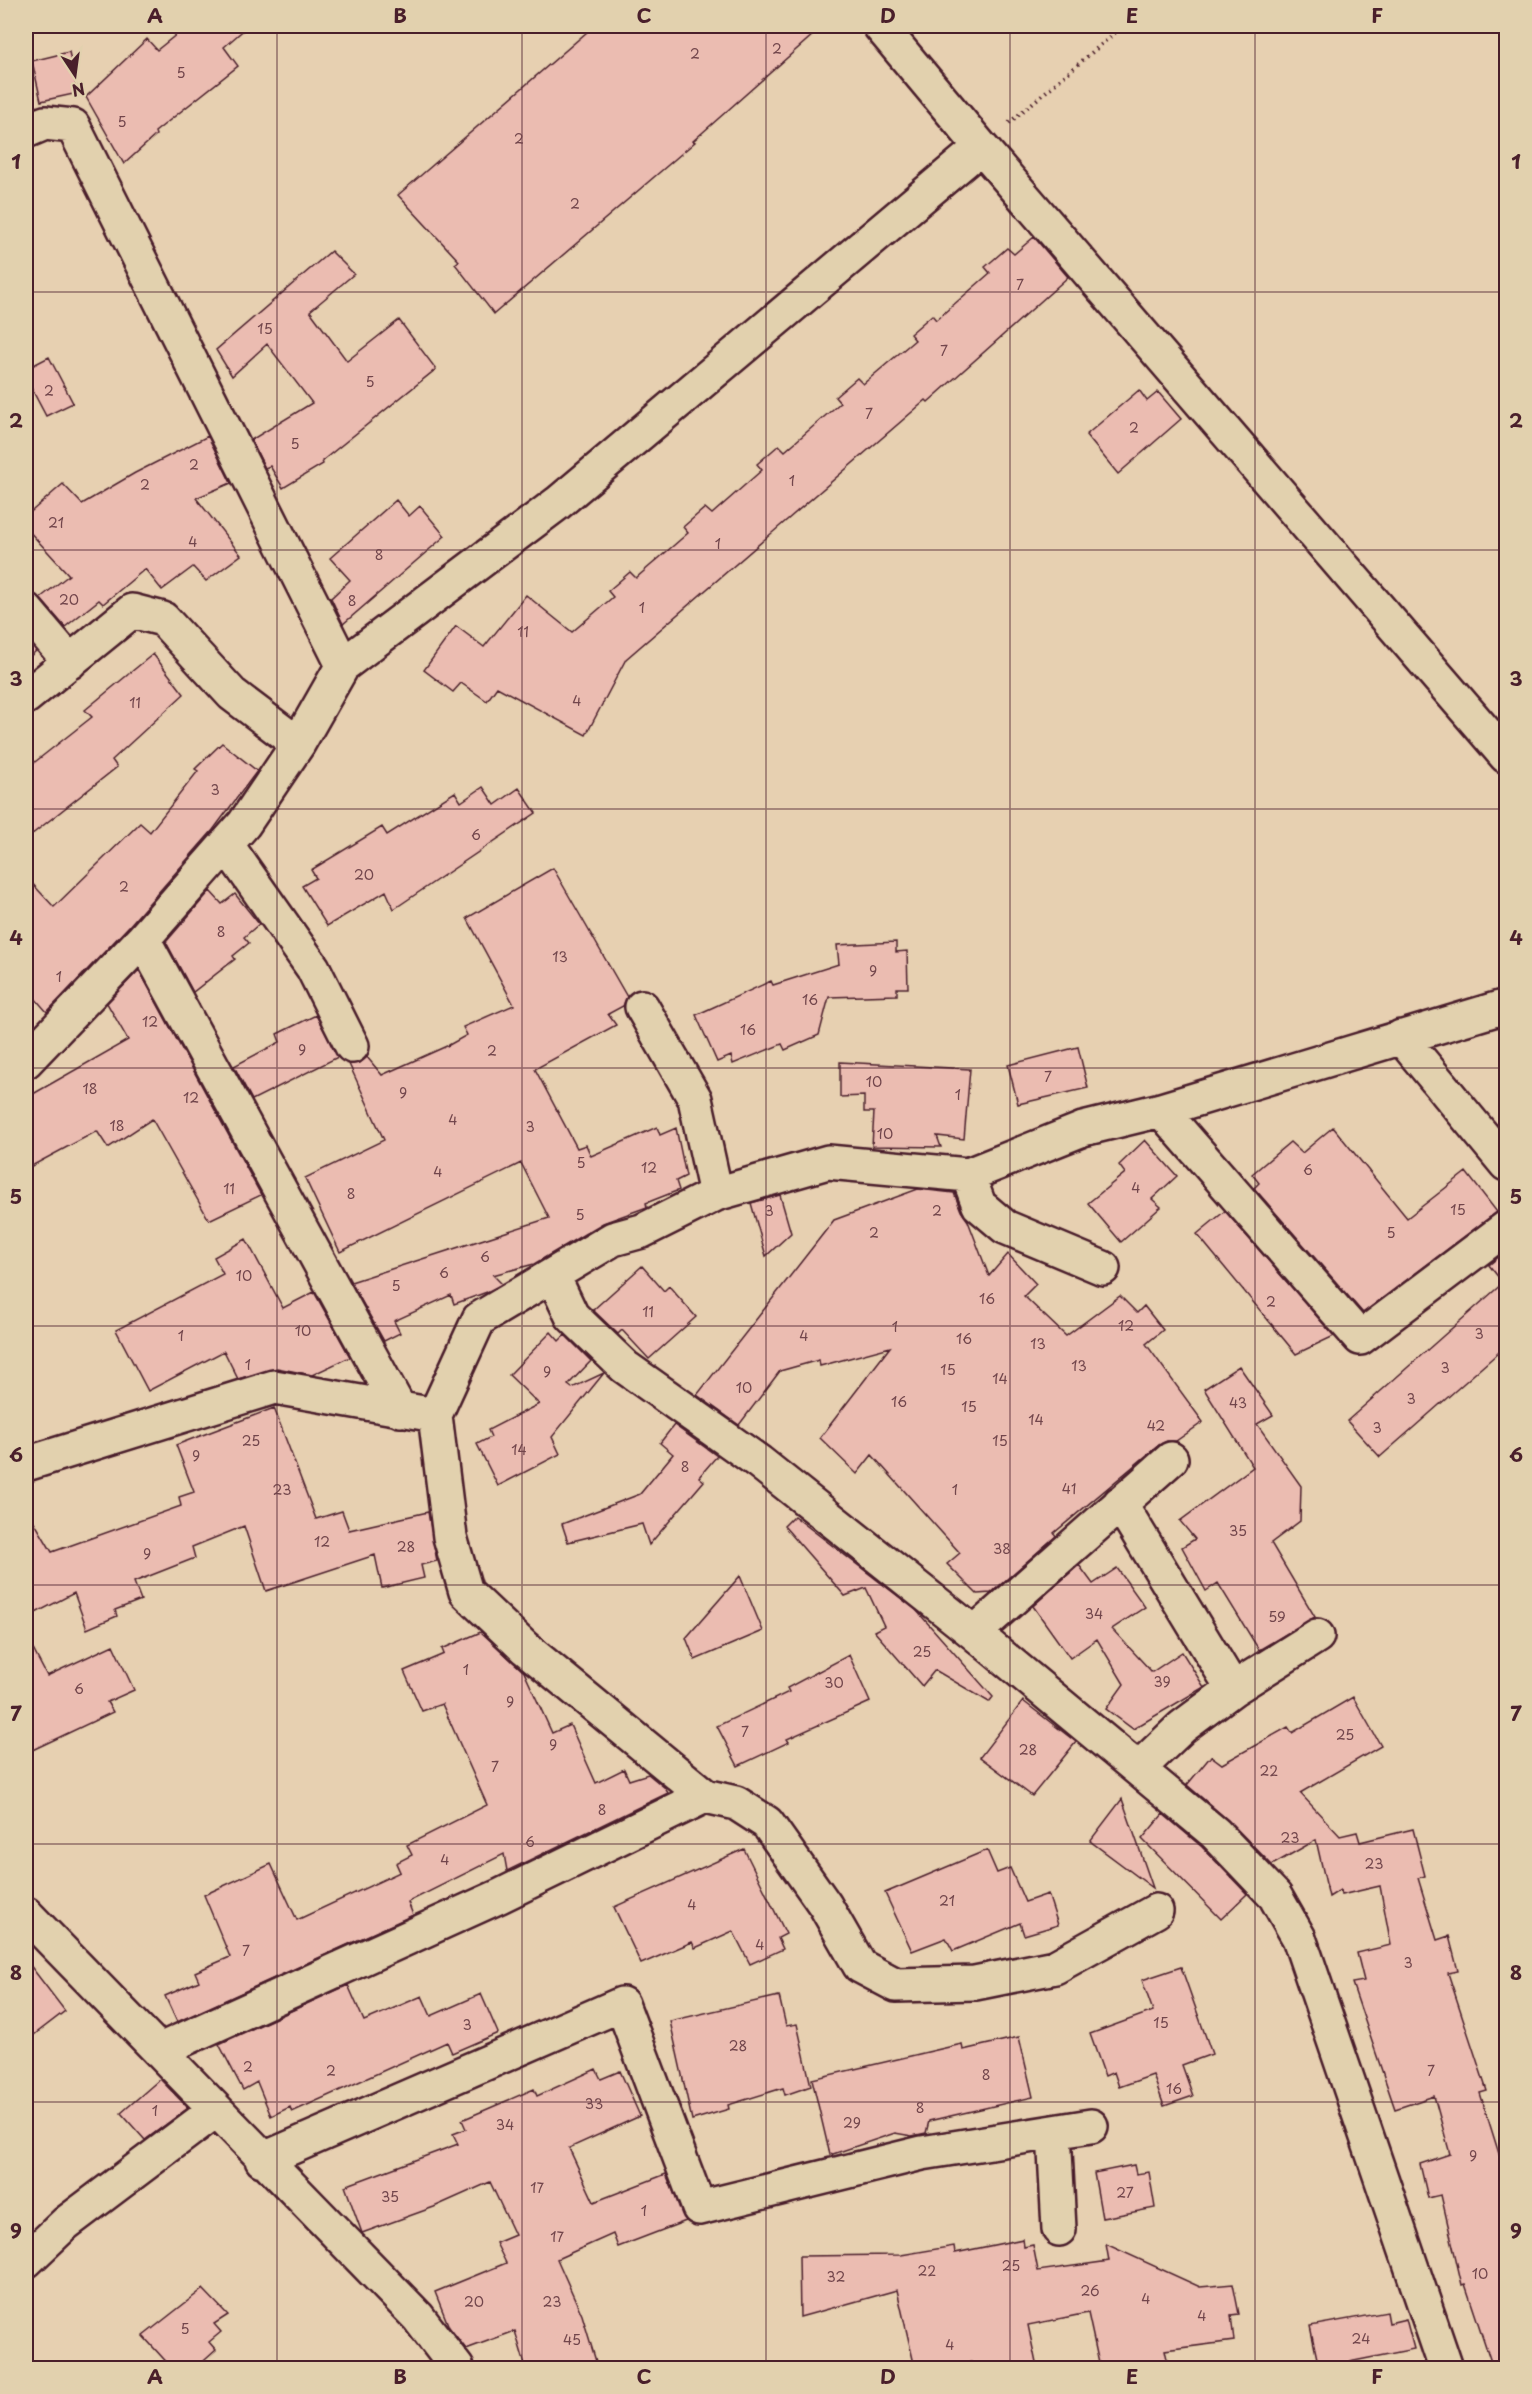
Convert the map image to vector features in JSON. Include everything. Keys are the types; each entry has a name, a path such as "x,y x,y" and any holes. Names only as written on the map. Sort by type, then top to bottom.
{"street":[{"path":"880,26 981,147 1506,756"},
{"path":"26,131 45,123 73,126 343,665"},
{"path":"26,1061 143,939 244,824 298,744 343,665 558,503 981,147"},
{"path":"26,610 70,662"},
{"path":"26,697 132,611 163,619 232,694 298,744"},
{"path":"226,844 313,968 352,1046"},
{"path":"143,939 400,1410"},
{"path":"1156,1911 1055,1967 975,1983 896,1985 860,1966 825,1905 767,1823 736,1803 705,1796 525,1648 466,1592 450,1537 435,1414 479,1319 613,1239 642,1231 716,1194 828,1162 968,1175 1083,1129 1161,1110 1506,1006"},
{"path":"642,1007 695,1099 716,1194"},
{"path":"1401,1037 1506,1164"},
{"path":"1161,1110 1360,1338 1506,1228"},
{"path":"968,1175 979,1205 1005,1227 1103,1268"},
{"path":"553,1276 572,1316 626,1367 759,1462 975,1633 1215,1833 1275,1896 1299,1938 1446,2368"},
{"path":"26,1464 274,1387 400,1410 435,1414"},
{"path":"975,1633 1171,1459"},
{"path":"1120,1503 1233,1689"},
{"path":"1138,1769 1182,1727 1233,1689 1317,1636"},
{"path":"160,2050 500,1896 705,1796"},
{"path":"26,1914 160,2050 262,2160 418,2317 457,2368"},
{"path":"262,2160 622,2004 699,2208 922,2153 1091,2126"},
{"path":"26,2261 66,2223 216,2110"},
{"path":"1054,2132 1059,2229"}],"path":[{"path":"981,147 1123,26"}],"building":[{"path":"187,26 248,26 224,47 238,66 155,132 156,135 124,164 86,97 147,39 157,50"},
{"path":"594,26 823,26 693,141 695,142 494,314 455,264 459,261 398,195"},
{"path":"69,52 78,93 41,101 32,61"},
{"path":"1034,237 1068,277 928,402 926,400 626,659 586,735 497,687 487,701 461,683 453,692 424,670 456,626 484,647 526,595 572,632 613,597 608,591 630,572 636,578 688,533 683,527 705,508 712,514 762,470 757,464 779,445 785,451 840,403 835,397 857,378 863,384 915,340 910,334 932,315 936,320 990,273 985,267 1007,248 1014,254"},
{"path":"331,251 354,274 310,311 347,361 399,320 436,369 322,461 323,464 283,488 270,466 265,468 251,440 312,403 267,344 232,376 216,350"},
{"path":"49,357 73,403 46,416 26,378 26,369"},
{"path":"1139,390 1147,401 1158,392 1181,419 1118,474 1086,435"},
{"path":"208,436 231,483 196,498 241,555 206,581 193,567 162,590 145,569 103,604 99,600 65,627 40,598 69,575 26,528 26,516 63,484 82,504 135,473"},
{"path":"396,500 409,516 420,506 445,536 343,624 331,598 350,580 330,558"},
{"path":"26,638 36,651 26,660"},
{"path":"153,654 184,694 112,760 117,767 26,839 26,769 92,717 85,710"},
{"path":"222,743 257,771 213,830 129,926 47,1012 26,988 26,877 54,907 140,823 150,832 198,771 195,769"},
{"path":"483,787 495,805 519,788 536,813 394,909 386,891 327,926 302,886 316,878 311,870 382,827 387,835 455,792 461,802"},
{"path":"553,868 627,997 623,1006 608,1014 616,1025 535,1069 577,1148 586,1145 591,1156 657,1127 660,1135 676,1128 686,1176 676,1181 679,1190 646,1203 647,1207 603,1223 534,1264 493,1275 502,1284 487,1292 454,1304 451,1295 394,1321 400,1333 384,1341 351,1282 549,1218 521,1163 340,1252 305,1178 384,1140 349,1064 360,1063 367,1057 382,1075 449,1045 467,1035 463,1027 514,1005 467,918"},
{"path":"210,891 222,904 235,894 259,924 244,937 249,943 233,956 235,959 193,992 166,942"},
{"path":"896,942 896,952 907,951 908,988 897,988 897,995 829,997 819,1035 785,1050 782,1044 733,1064 731,1056 717,1062 696,1015 771,981 773,985 839,964 837,945"},
{"path":"139,970 261,1195 209,1220 152,1119 108,1148 97,1131 26,1169 26,1098 128,1040 107,1003"},
{"path":"316,1015 338,1057 252,1100 234,1066 280,1042 277,1034"},
{"path":"1078,1047 1088,1088 1018,1104 1008,1065"},
{"path":"840,1062 970,1069 964,1139 937,1136 941,1147 872,1146 874,1112 864,1112 864,1096 840,1097"},
{"path":"1333,1127 1407,1218 1466,1172 1497,1212 1363,1313 1254,1188 1259,1183 1252,1174 1290,1142 1302,1153"},
{"path":"1145,1140 1177,1176 1152,1199 1161,1207 1121,1242 1088,1203 1125,1173 1119,1165"},
{"path":"918,1189 954,1193 968,1221 989,1276 1008,1254 1036,1284 1024,1296 1066,1336 1120,1296 1137,1313 1144,1306 1163,1330 1146,1344 1203,1422 1176,1441 1167,1441 1159,1445 1054,1533 1056,1536 991,1593 977,1594 947,1564 960,1553 872,1455 857,1474 820,1438 890,1347 820,1366 819,1360 780,1371 739,1425 697,1395 834,1220"},
{"path":"780,1195 791,1233 766,1256 751,1203"},
{"path":"1225,1211 1334,1336 1296,1354 1197,1234"},
{"path":"246,1239 283,1308 314,1292 350,1357 312,1375 277,1368 238,1379 224,1351 148,1391 116,1330 223,1274 214,1257"},
{"path":"1506,1251 1506,1346 1380,1457 1347,1421 1503,1283 1489,1265"},
{"path":"642,1266 664,1291 669,1286 696,1317 649,1359 622,1330 618,1334 593,1310"},
{"path":"551,1332 559,1341 565,1335 591,1361 568,1385 572,1388 604,1373 552,1437 560,1454 498,1486 477,1444 491,1437 488,1430 539,1404 509,1375"},
{"path":"1239,1366 1273,1415 1257,1424 1301,1486 1300,1521 1271,1543 1315,1617 1259,1650 1218,1583 1206,1591 1182,1547 1195,1539 1180,1521 1253,1467 1204,1389"},
{"path":"274,1408 316,1519 342,1511 349,1530 428,1512 437,1561 421,1565 424,1578 382,1588 375,1555 266,1591 244,1526 192,1547 195,1558 134,1582 141,1600 115,1610 117,1616 87,1629 74,1593 26,1618 26,1508 52,1552 181,1506 179,1497 194,1492 176,1445"},
{"path":"674,1425 717,1456 699,1477 704,1481 649,1545 642,1524 568,1542 562,1524 640,1494 673,1454 660,1443"},
{"path":"794,1516 916,1610 993,1697 989,1702 935,1670 922,1686 874,1631 884,1626 866,1588 845,1596 784,1526"},
{"path":"1079,1565 1093,1584 1117,1568 1145,1607 1112,1629 1152,1672 1182,1652 1204,1687 1133,1729 1106,1709 1124,1684 1097,1639 1070,1658 1033,1606"},
{"path":"740,1576 763,1631 695,1660 686,1638"},
{"path":"481,1632 524,1672 552,1733 570,1725 596,1783 624,1769 629,1780 648,1774 668,1793 507,1871 504,1854 408,1902 413,1915 177,2022 165,1996 199,1981 195,1972 230,1957 204,1895 271,1864 297,1920 400,1872 396,1863 412,1855 407,1845 487,1805 442,1704 422,1711 404,1671 444,1654 442,1649"},
{"path":"26,1636 47,1676 113,1645 134,1690 107,1702 113,1712 26,1753"},
{"path":"849,1655 870,1702 787,1739 789,1742 738,1766 717,1726 789,1692 787,1688"},
{"path":"1353,1697 1381,1746 1300,1793 1340,1836 1357,1832 1360,1842 1413,1829 1425,1876 1418,1878 1437,1940 1449,1936 1458,1971 1448,1973 1487,2091 1480,2093 1506,2176 1506,2368 1493,2368 1465,2284 1462,2285 1441,2195 1428,2198 1420,2164 1450,2154 1434,2096 1395,2109 1352,1983 1364,1981 1357,1953 1391,1945 1380,1886 1341,1895 1340,1890 1329,1897 1316,1840 1272,1865 1228,1820 1187,1785 1211,1756 1222,1764 1288,1727 1292,1733"},
{"path":"1023,1701 1076,1742 1032,1796 980,1757"},
{"path":"1122,1799 1153,1888 1090,1841"},
{"path":"1163,1814 1202,1847 1247,1894 1221,1919 1142,1839"},
{"path":"744,1849 786,1934 778,1938 783,1949 750,1964 733,1931 695,1948 692,1942 641,1964 614,1907"},
{"path":"987,1850 997,1873 1010,1868 1025,1902 1048,1894 1058,1925 1024,1935 1020,1923 953,1951 946,1938 912,1951 885,1893"},
{"path":"26,1960 65,2011 26,2041"},
{"path":"1181,1967 1212,2054 1182,2065 1193,2096 1164,2106 1153,2075 1119,2087 1114,2072 1105,2076 1090,2034 1153,2011 1142,1980"},
{"path":"348,1985 364,2021 422,1996 431,2016 481,1994 498,2033 452,2053 447,2042 292,2112 290,2107 271,2116 257,2082 243,2090 219,2044"},
{"path":"779,1996 786,2026 797,2024 811,2086 785,2095 783,2088 728,2105 729,2109 692,2120 670,2021"},
{"path":"1019,2037 1033,2097 929,2121 926,2133 912,2136 895,2133 830,2155 812,2079 962,2044 963,2050"},
{"path":"596,2069 601,2079 620,2071 640,2116 569,2148 594,2202 666,2174 686,2221 618,2247 613,2234 557,2259 582,2315 598,2368 526,2368 515,2331 466,2349 449,2327 435,2292 506,2263 496,2243 515,2235 490,2182 434,2207 362,2233 345,2186 458,2144 453,2134 466,2129 462,2120 534,2089 537,2096"},
{"path":"160,2079 188,2108 145,2140 121,2113"},
{"path":"1134,2165 1136,2174 1149,2172 1155,2208 1102,2218 1094,2173"},
{"path":"1023,2239 1024,2247 1033,2245 1038,2271 1109,2261 1106,2244 1200,2287 1233,2284 1239,2314 1231,2315 1234,2341 1165,2350 1169,2368 1100,2368 1088,2313 1028,2325 1037,2368 973,2368 971,2362 938,2368 915,2368 897,2290 800,2317 799,2256 901,2255 954,2246 955,2253"},
{"path":"203,2289 228,2315 214,2324 221,2332 209,2342 216,2350 196,2368 172,2368 143,2336"},
{"path":"1387,2312 1389,2323 1406,2319 1414,2349 1319,2368 1310,2326"}]}
